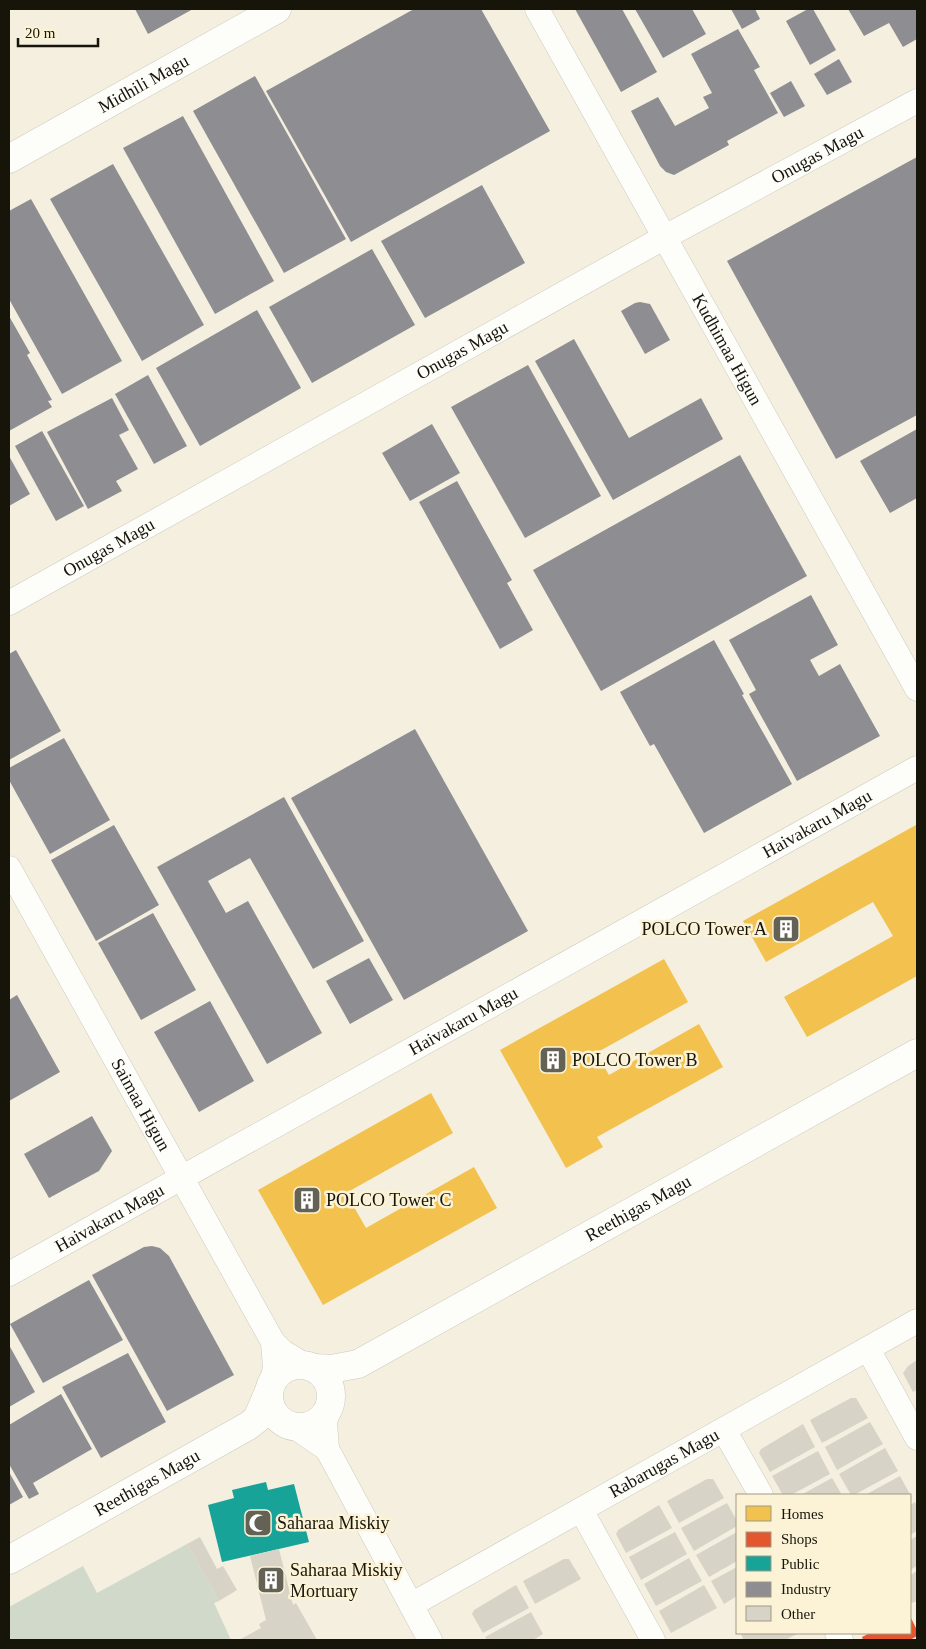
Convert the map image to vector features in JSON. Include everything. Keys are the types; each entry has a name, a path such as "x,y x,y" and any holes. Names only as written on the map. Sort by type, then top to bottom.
{"street":[{"name":"Midhili Magu","path":"9,159 277,9"},
{"name":"Kudhimaa Higun","path":"537,9 917,689"},
{"name":"Onugas Magu","path":"9,603 665,237 917,101"},
{"name":"Haivakaru Magu","path":"9,1274 917,768"},
{"name":"Saimaa Higun","path":"9,868 273,1342 283,1352 310,1367"},
{"name":"Reethigas Magu","path":"330,1406 347,1374 358,1364 917,1053"},
{"name":"Rabarugas Magu","path":"411,1605 917,1321"},
{"name":"Saimaa Higun","path":"271,1386 275,1367 273,1342"},
{"path":"868,1349 917,1438"},
{"name":"Reethigas Magu","path":"310,1367 331,1369 358,1364"},
{"path":"327,1449 325,1422 330,1406 331,1391 328,1382 322,1374 310,1367 295,1365 286,1368 278,1373 271,1386 269,1400 272,1410 286,1423 312,1437 327,1449 430,1640"},
{"name":"Reethigas Magu","path":"9,1560 248,1426 257,1419 271,1386"},
{"path":"295,1427 305,1427 314,1424 322,1418 330,1406"},
{"path":"724,1430 760,1494"},
{"path":"581,1510 653,1640"}],"green space":[{"path":"187,1544 219,1601 214,1603 231,1640 9,1640 9,1607 83,1566 97,1593"}],"building: Homes":[{"name":"POLCO Tower A","path":"916,825 917,976 807,1037 784,997 893,936 873,902 766,962 743,921"},
{"name":"POLCO Tower B","path":"664,959 688,1002 596,1053 609,1075 699,1024 723,1067 597,1137 603,1147 566,1168 500,1050"},
{"name":"POLCO Tower C","path":"431,1093 453,1133 346,1193 366,1228 474,1167 497,1208 323,1305 258,1190"}],"building: Shops":[{"path":"911,1618 917,1630 917,1636 910,1640 863,1640 862,1637 868,1634 911,1634"}],"building: Public":[{"name":"Saharaa Miskiy","path":"266,1482 268,1490 294,1484 309,1542 222,1562 208,1505 234,1498 232,1490"}],"building: Industry":[{"path":"135,9 193,9 148,34"},
{"path":"414,9 481,9 550,131 351,242 266,91"},
{"path":"575,9 622,9 657,72 621,92"},
{"path":"635,9 692,9 706,34 663,58"},
{"path":"731,9 755,9 760,19 742,29"},
{"path":"808,9 813,9 836,50 810,65 786,21"},
{"path":"848,9 917,9 917,39 903,47 889,23 864,36"},
{"path":"738,29 760,67 754,70 778,113 727,141 729,145 674,175 666,172 660,166 631,111 658,97 675,126 709,108 703,97 712,93 691,54"},
{"path":"839,59 852,82 827,95 814,74"},
{"path":"255,76 346,239 284,273 193,111"},
{"path":"791,81 805,106 784,117 770,93"},
{"path":"183,116 274,281 215,314 123,148"},
{"path":"917,157 917,415 836,459 727,261"},
{"path":"113,164 204,325 142,361 50,199"},
{"path":"482,185 525,263 425,318 381,241"},
{"path":"31,199 122,361 62,394 9,299 9,211"},
{"path":"372,249 415,325 312,383 269,307"},
{"path":"640,302 650,304 670,340 645,354 621,311"},
{"path":"257,310 301,388 200,446 156,368"},
{"path":"9,316 30,353 27,355 52,400 48,401 52,407 9,431"},
{"path":"574,339 629,438 701,398 723,439 613,500 535,361"},
{"path":"528,365 601,496 525,538 451,407"},
{"path":"148,375 187,446 154,464 115,394"},
{"path":"112,398 129,430 119,435 138,469 116,481 122,491 88,509 47,432"},
{"path":"432,424 460,473 410,501 382,453"},
{"path":"917,429 917,498 890,513 860,461"},
{"path":"42,431 84,506 56,521 15,446"},
{"path":"740,455 807,576 601,691 533,570"},
{"path":"9,456 30,494 9,506"},
{"path":"457,481 512,580 507,583 533,630 500,649 419,502"},
{"path":"811,595 838,645 810,660 819,676 840,664 880,736 797,781 749,694 756,690 729,640"},
{"path":"714,640 744,694 742,695 792,784 704,833 654,744 650,746 620,692"},
{"path":"16,650 61,731 9,760 9,654"},
{"path":"415,729 528,931 404,1000 291,798"},
{"path":"64,738 110,820 50,854 9,780 9,768"},
{"path":"284,797 364,941 313,969 250,858 208,881 226,913 248,901 322,1033 267,1064 157,867"},
{"path":"114,825 159,905 96,941 51,860"},
{"path":"153,913 196,990 141,1020 98,943"},
{"path":"369,958 393,1000 350,1024 326,981"},
{"path":"17,995 60,1072 9,1101 9,1000"},
{"path":"210,1001 254,1081 199,1112 154,1032"},
{"path":"92,1116 112,1151 99,1171 49,1198 24,1154"},
{"path":"144,1247 160,1248 169,1256 234,1375 167,1411 92,1275"},
{"path":"89,1280 123,1340 43,1383 10,1324"},
{"path":"9,1345 35,1392 9,1407"},
{"path":"128,1353 166,1422 101,1458 62,1387"},
{"path":"61,1394 92,1449 33,1483 39,1494 29,1499 9,1464 9,1425"},
{"path":"9,1472 23,1497 9,1505"}],"building: Other":[{"path":"917,1360 917,1390 913,1392 903,1373 908,1366"},
{"path":"851,1398 856,1398 868,1418 822,1443 810,1420"},
{"path":"870,1422 883,1444 837,1470 825,1447"},
{"path":"803,1424 815,1447 770,1472 759,1453 761,1449"},
{"path":"885,1448 898,1471 856,1494 850,1494 839,1474"},
{"path":"818,1451 830,1474 793,1494 782,1494 772,1476"},
{"path":"900,1476 910,1494 867,1494"},
{"path":"832,1478 841,1494 803,1494"},
{"path":"707,1479 713,1479 724,1498 679,1523 667,1501"},
{"path":"915,1502 917,1507 917,1531 911,1534 911,1504"},
{"path":"727,1503 736,1519 736,1527 694,1551 681,1528"},
{"path":"659,1505 672,1528 626,1553 616,1534 618,1530"},
{"path":"675,1532 687,1554 641,1580 629,1557"},
{"path":"736,1533 736,1562 709,1577 696,1555"},
{"path":"917,1536 917,1566 911,1569 911,1539"},
{"path":"200,1537 217,1569 223,1566 237,1590 219,1601 187,1544"},
{"name":"Saharaa Miskiy Mortuary","path":"279,1549 293,1605 296,1603 317,1640 239,1640 261,1628 259,1624 266,1620 250,1556"},
{"path":"689,1558 702,1581 656,1606 644,1584"},
{"path":"564,1559 569,1559 581,1579 535,1604 523,1581"},
{"path":"736,1568 736,1597 724,1604 711,1581"},
{"path":"917,1571 917,1601 912,1603 911,1602 911,1574"},
{"path":"516,1585 529,1608 483,1633 472,1614 474,1610"},
{"path":"704,1585 717,1608 671,1633 659,1611"},
{"path":"531,1612 543,1634 533,1640 487,1640 485,1637"},
{"path":"797,1634 785,1640 744,1640 741,1635"}],"place":[{"name":"POLCO Tower A","path":"786,929"},
{"name":"POLCO Tower B","path":"553,1060"},
{"name":"POLCO Tower C","path":"307,1200"},
{"name":"Saharaa Miskiy","path":"258,1523"},
{"name":"Saharaa Miskiy Mortuary","path":"271,1580"}]}
